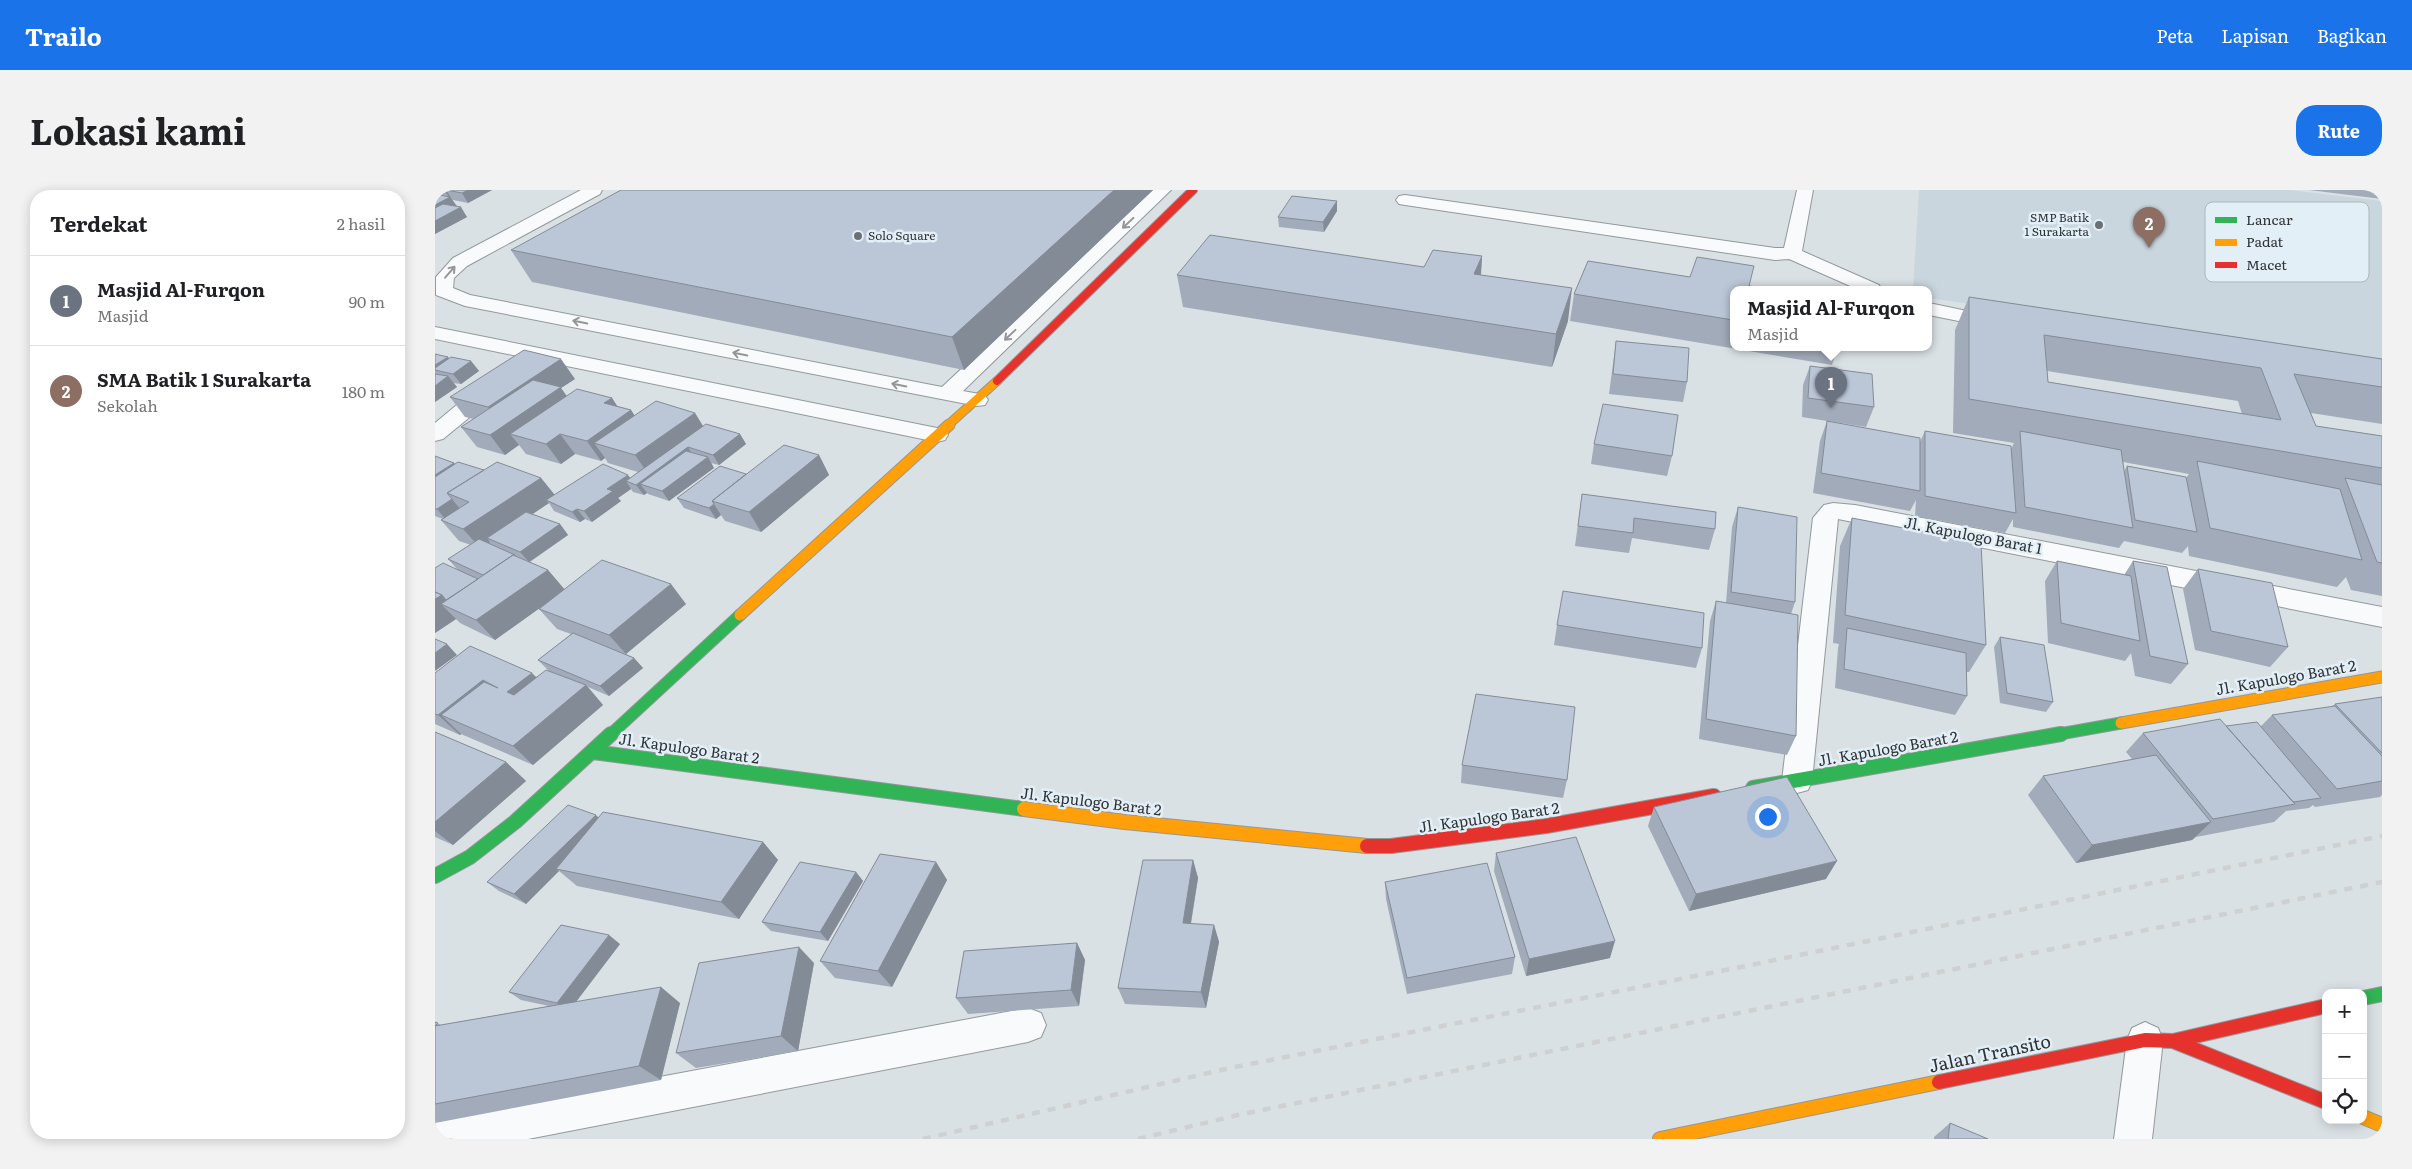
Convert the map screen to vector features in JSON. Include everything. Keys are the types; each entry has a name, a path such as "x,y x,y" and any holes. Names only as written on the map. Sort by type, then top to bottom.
{"street":[{"path":"594,190 460,262 445,276 443,292 465,300 977,400"},
{"path":"947,394 1163,190"},
{"path":"435,876 471,857 493,840 593,752 977,400 1193,190"},
{"path":"1791,253 1805,190"},
{"path":"1405,200 1775,254 1791,253 1865,286"},
{"path":"1932,310 2021,326"},
{"path":"435,333 937,435"},
{"path":"435,434 534,353"},
{"name":"Jl. Kapulogo Barat 1","path":"1797,780 1825,518 1833,511 1865,514 2382,617"},
{"name":"Jl. Kapulogo Barat 2","path":"593,752 1125,822 1360,846 1401,845 1546,826 2382,676"},
{"path":"2367,997 2382,994"},
{"name":"Jalan Transito","path":"1660,1139 2322,1007"},
{"path":"435,1138 1029,1025"},
{"path":"2133,1139 2159,1040 2322,1101"},
{"path":"2367,1119 2382,1125"}],"shaded area":[{"path":"1919,190 2289,190 2382,201 2382,364 1932,298 1932,286 1913,286"}],"building":[{"path":"446,190 468,190 462,193"},
{"name":"Solo Square","path":"621,190 1114,190 952,337 511,250"},
{"path":"435,194 450,197 435,205"},
{"path":"1292,196 1337,201 1323,222 1278,217"},
{"path":"443,204 461,207 435,221 435,208"},
{"path":"1210,235 1424,267 1433,250 1482,256 1474,274 1572,288 1556,334 1177,275"},
{"path":"1697,257 1754,266 1749,286 1730,286 1730,320 1574,294 1588,261 1690,277"},
{"path":"1969,297 2382,359 2382,387 2294,374 2316,426 2382,436 2382,468 1969,399","holes":["2044,335 2261,368 2281,420 2048,382"]},
{"path":"1616,341 1689,348 1687,382 1613,374"},
{"path":"524,350 561,359 488,407 450,397"},
{"path":"435,354 448,357 435,365"},
{"path":"451,357 471,361 453,374 435,370 435,368"},
{"path":"1810,366 1872,374 1874,407 1808,398"},
{"path":"435,374 448,376 435,386"},
{"path":"533,380 561,387 490,435 461,427"},
{"path":"577,389 612,398 604,403 631,410 587,441 560,434 546,444 510,434"},
{"path":"656,401 695,413 635,455 594,443"},
{"path":"1603,404 1678,415 1672,456 1594,444"},
{"path":"1827,421 1920,438 1920,491 1821,473"},
{"path":"706,424 740,434 713,455 688,447 636,485 626,481"},
{"path":"1925,431 2011,446 2016,513 1925,496"},
{"path":"2020,431 2121,450 2133,528 2025,507"},
{"path":"784,445 819,455 749,512 712,501"},
{"path":"686,451 708,457 662,491 640,484"},
{"path":"435,456 454,463 435,475"},
{"path":"2197,461 2340,489 2362,560 2210,528"},
{"path":"458,462 484,470 447,493 452,499 435,509 435,477"},
{"path":"497,462 541,478 463,529 441,520 469,502 447,493"},
{"path":"603,464 628,475 607,489 613,491 584,511 577,509 572,512 546,500"},
{"path":"720,466 746,474 712,501 714,504 709,508 677,498"},
{"path":"2127,466 2186,477 2197,532 2135,520"},
{"path":"2345,478 2382,485 2382,563 2377,562"},
{"path":"1582,494 1716,512 1715,529 1634,518 1633,533 1578,526"},
{"path":"1738,507 1797,517 1795,602 1731,592"},
{"path":"526,512 560,524 520,552 487,538"},
{"path":"1852,518 1981,543 1986,645 1845,615"},
{"path":"479,539 515,555 483,575 448,559"},
{"path":"513,555 548,570 476,620 441,604"},
{"path":"602,560 671,584 609,635 539,609"},
{"path":"2057,561 2131,576 2140,641 2061,623"},
{"path":"2133,561 2167,567 2188,664 2150,656"},
{"path":"443,563 478,579 446,600 442,595 435,592 435,568"},
{"path":"2198,569 2272,583 2288,647 2211,631"},
{"path":"1563,591 1704,613 1702,648 1557,625"},
{"path":"435,592 442,595 435,599"},
{"path":"1716,601 1798,615 1796,736 1706,719"},
{"path":"1847,628 1966,653 1967,696 1844,669"},
{"path":"573,633 634,658 600,686 538,660"},
{"path":"2000,637 2044,645 2053,702 2007,693"},
{"path":"435,639 447,644 435,653"},
{"path":"470,646 532,673 507,692 514,695 546,670 586,685 513,746 441,715 484,682 498,688 483,680 438,715 435,714 435,673"},
{"path":"1476,694 1575,707 1567,780 1462,765"},
{"path":"2382,697 2382,753 2335,704"},
{"path":"2335,706 2382,756 2382,781 2337,789 2272,715"},
{"path":"2220,719 2295,804 2213,819 2143,733"},
{"path":"2257,722 2321,798 2293,802 2226,726"},
{"path":"435,732 506,762 435,822"},
{"path":"2156,755 2211,822 2092,845 2043,776"},
{"path":"1787,777 1837,861 1696,894 1654,807"},
{"path":"568,805 596,815 514,894 487,882"},
{"path":"603,812 763,842 721,902 556,869"},
{"path":"1576,837 1615,941 1529,959 1496,853"},
{"path":"880,854 936,862 878,971 820,961"},
{"path":"1143,860 1193,860 1183,923 1214,925 1201,992 1118,988"},
{"path":"800,862 856,872 820,932 762,922"},
{"path":"1487,863 1515,957 1407,978 1385,882"},
{"path":"561,925 609,935 557,1003 509,992"},
{"path":"1077,943 1071,990 956,998 964,951"},
{"path":"799,947 781,1036 676,1053 699,963"},
{"path":"661,987 639,1066 435,1104 435,1026"},
{"path":"1950,1123 1988,1139 1948,1139"}],"railway":[{"path":"923,1139 1230,1068 1746,966 2382,836"},
{"path":"1138,1139 1238,1115 2382,882"}],"traffic: fast":[{"path":"435,876 470,857 515,822 740,615"},
{"path":"1753,788 2121,723"},
{"path":"593,752 1024,809"},
{"path":"2367,997 2382,994"}],"traffic: slow":[{"path":"740,615 997,381"},
{"path":"2121,723 2382,677"},
{"path":"1024,809 1125,822 1367,846"},
{"path":"1660,1139 1939,1082"},
{"path":"2367,1119 2382,1125"}],"traffic: jam":[{"path":"997,381 1193,190"},
{"path":"1367,846 1391,846 1546,826 1714,796"},
{"path":"1939,1082 2145,1040 2173,1041 2322,1007"},
{"path":"2173,1041 2322,1100"}],"place":[{"name":"SMP Batik 1 Surakarta","path":"2099,225"},
{"name":"Solo Square","path":"858,236"},
{"name":"SMA Batik 1 Surakarta","path":"2149,248"},
{"name":"Masjid Al-Furqon","path":"1831,408"}]}
